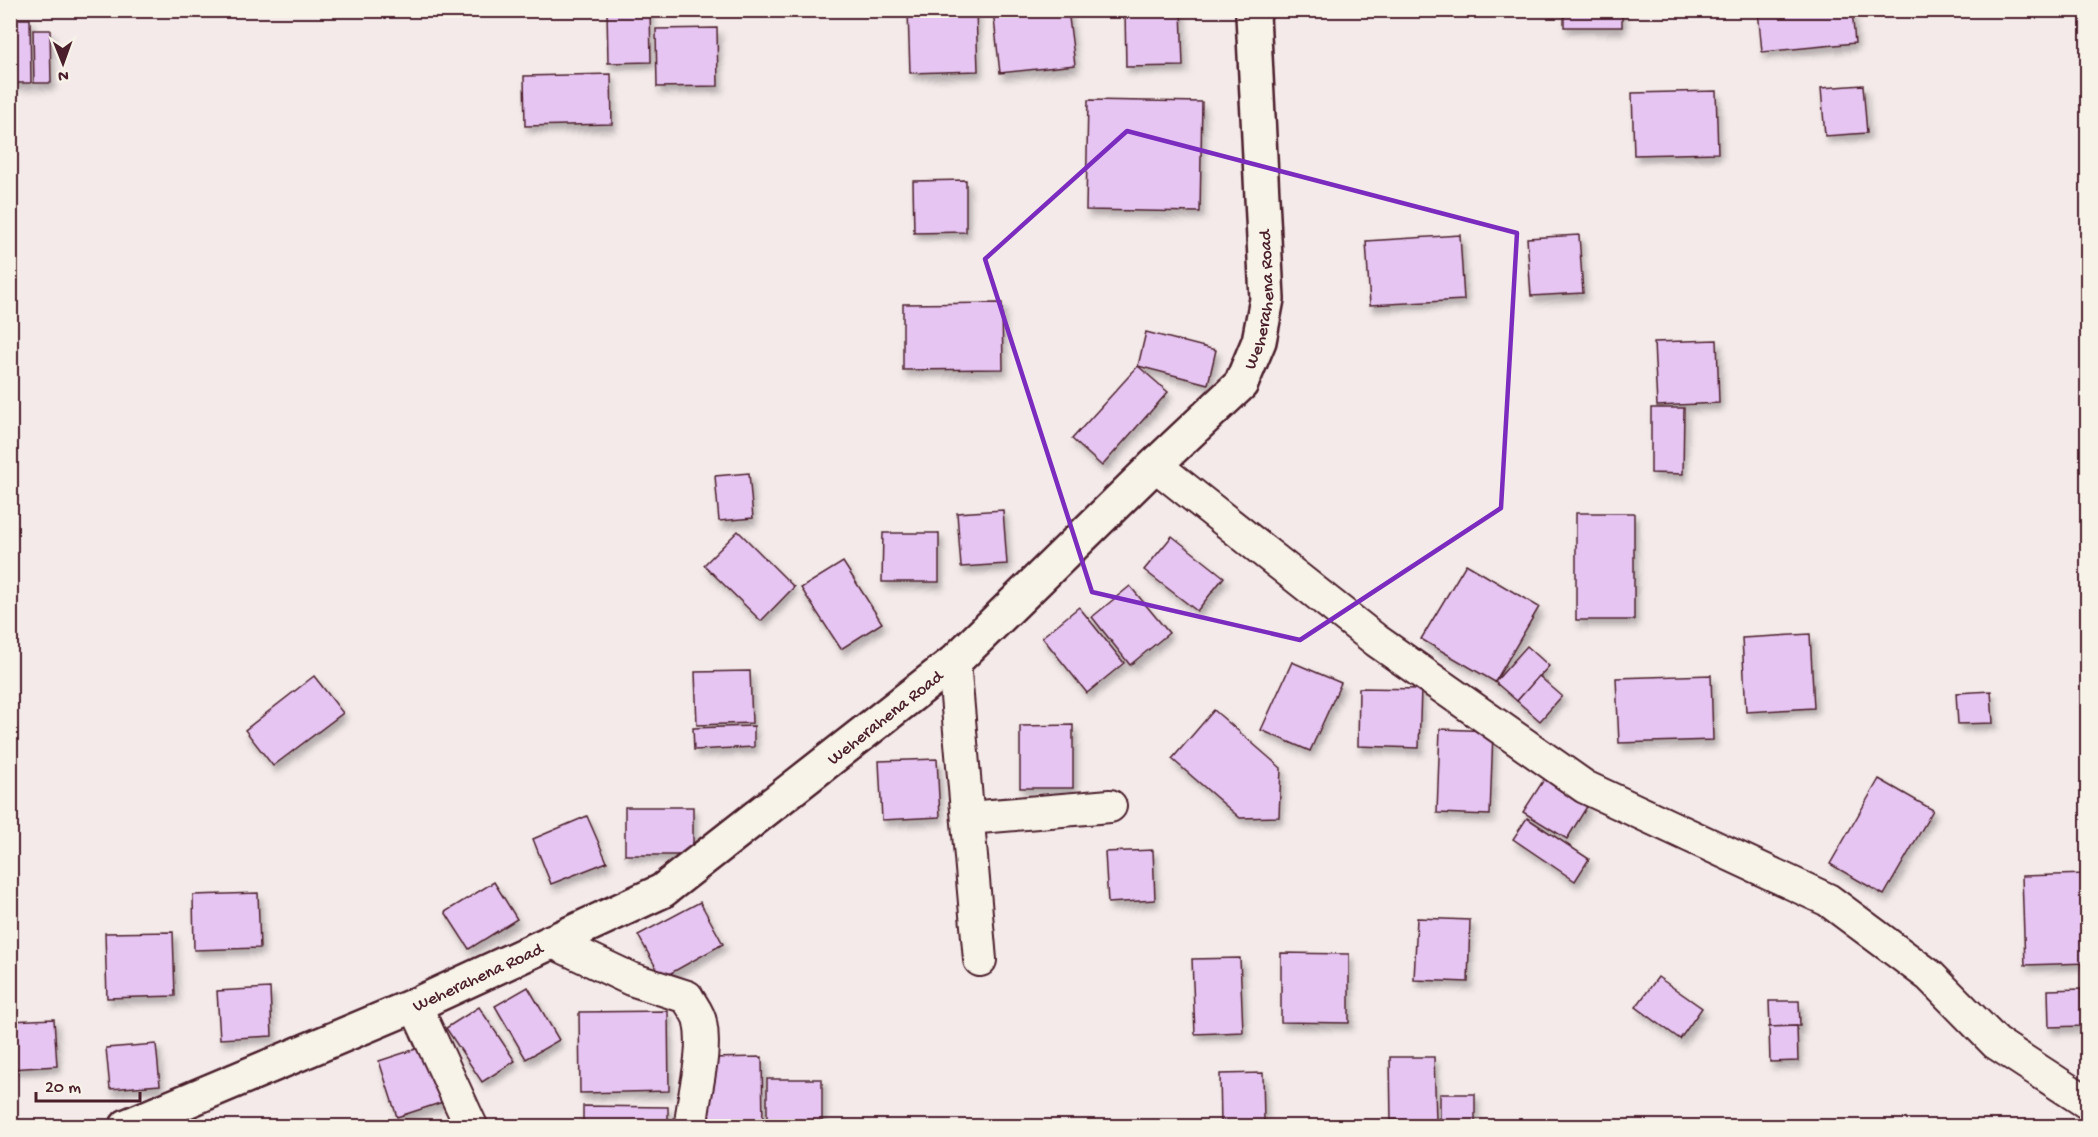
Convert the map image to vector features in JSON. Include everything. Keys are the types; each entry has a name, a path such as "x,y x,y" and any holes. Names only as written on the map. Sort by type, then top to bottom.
{"main road":[{"name":"Weherahena Road","path":"127,1126 415,1005 662,891 954,662 1241,384 1259,341 1267,299 1253,15 1256,10"}],"street":[{"path":"1155,465 1377,641 1585,787 1828,900 1930,976 1996,1043 2088,1103"},
{"path":"954,662 980,960"},
{"path":"968,818 1110,806"},
{"path":"551,941 630,979 687,997 700,1020 703,1049 693,1103 692,1126"},
{"path":"415,1005 471,1126"}],"highlighted area":[{"path":"1127,131 1517,233 1501,508 1300,640 1092,592 985,259"}],"building":[{"path":"607,10 650,10 651,62 608,63"},
{"path":"908,10 976,10 978,71 910,73"},
{"path":"993,10 1068,10 1075,65 1000,73"},
{"path":"1125,10 1181,10 1183,66 1126,67"},
{"path":"1564,10 1622,10 1622,27 1564,27"},
{"path":"1758,10 1852,10 1855,43 1762,52"},
{"path":"10,19 30,19 31,83 10,83"},
{"path":"717,28 718,86 657,87 656,29"},
{"path":"33,30 50,30 51,83 34,83"},
{"path":"611,74 612,124 525,126 524,76"},
{"path":"1863,85 1867,133 1825,136 1821,88"},
{"path":"1716,91 1718,153 1634,155 1632,93"},
{"path":"1088,100 1202,102 1200,212 1086,210"},
{"path":"966,180 966,232 914,233 913,181"},
{"path":"1460,235 1464,300 1370,305 1366,241"},
{"path":"1579,235 1583,293 1531,296 1527,238"},
{"path":"1002,303 1003,369 903,370 903,304"},
{"path":"1146,332 1216,350 1208,384 1138,366"},
{"path":"1717,340 1719,403 1657,406 1654,342"},
{"path":"1138,366 1168,392 1102,466 1072,439"},
{"path":"1651,408 1684,408 1683,474 1651,473"},
{"path":"749,473 753,518 719,521 715,476"},
{"path":"1003,510 1007,564 961,567 957,513"},
{"path":"1576,513 1634,513 1634,620 1576,620"},
{"path":"738,531 794,587 761,621 704,565"},
{"path":"883,533 939,533 939,582 882,582"},
{"path":"1172,536 1224,577 1197,611 1144,570"},
{"path":"843,562 882,623 841,649 801,588"},
{"path":"1466,564 1539,607 1495,682 1421,639"},
{"path":"1130,586 1169,633 1130,665 1092,617"},
{"path":"1079,607 1124,663 1087,693 1042,637"},
{"path":"1810,634 1814,708 1746,712 1742,638"},
{"path":"1527,646 1549,666 1517,701 1495,682"},
{"path":"1292,662 1341,683 1310,751 1261,730"},
{"path":"750,671 752,723 697,725 695,672"},
{"path":"1711,675 1713,740 1619,743 1616,678"},
{"path":"314,676 343,713 273,766 245,730"},
{"path":"1539,676 1562,696 1540,721 1517,701"},
{"path":"1359,688 1421,689 1419,748 1358,746"},
{"path":"1991,691 1993,723 1958,724 1956,693"},
{"path":"1214,710 1281,768 1279,817 1240,818 1172,759"},
{"path":"1073,725 1073,788 1020,788 1020,726"},
{"path":"754,726 754,747 694,750 693,728"},
{"path":"1440,729 1493,731 1490,815 1437,813"},
{"path":"937,759 940,817 882,820 879,761"},
{"path":"1545,778 1588,805 1567,839 1523,812"},
{"path":"1879,779 1933,810 1884,895 1830,864"},
{"path":"625,807 693,807 693,855 625,855"},
{"path":"587,816 607,862 551,884 533,839"},
{"path":"1527,818 1589,859 1575,881 1513,839"},
{"path":"1153,850 1155,900 1108,903 1105,852"},
{"path":"2087,874 2088,963 2025,965 2022,876"},
{"path":"494,882 517,919 469,949 445,912"},
{"path":"258,893 260,948 194,950 193,895"},
{"path":"700,902 723,944 662,978 638,935"},
{"path":"1417,918 1470,920 1468,982 1414,980"},
{"path":"173,932 175,996 107,998 105,933"},
{"path":"1281,953 1349,954 1349,1023 1281,1022"},
{"path":"1240,958 1243,1032 1195,1034 1192,959"},
{"path":"1658,977 1702,1008 1680,1039 1636,1007"},
{"path":"528,987 559,1040 526,1059 495,1006"},
{"path":"270,988 272,1036 220,1039 217,991"},
{"path":"2081,989 2082,1026 2049,1027 2048,990"},
{"path":"1769,1001 1799,1001 1800,1026 1770,1027"},
{"path":"479,1007 515,1061 482,1082 446,1028"},
{"path":"668,1011 669,1091 580,1093 579,1012"},
{"path":"54,1019 57,1066 10,1069 10,1021"},
{"path":"1797,1026 1798,1061 1770,1062 1769,1027"},
{"path":"156,1044 160,1085 110,1089 106,1048"},
{"path":"428,1045 446,1101 397,1117 379,1061"},
{"path":"762,1057 763,1126 709,1126 709,1058"},
{"path":"1390,1057 1434,1057 1436,1120 1391,1120"},
{"path":"1263,1073 1264,1121 1221,1122 1220,1074"},
{"path":"767,1079 822,1079 822,1126 767,1126"},
{"path":"1440,1094 1475,1094 1475,1126 1440,1126"},
{"path":"583,1106 668,1107 668,1126 583,1126"},
{"path":"1261,1123 1261,1126 1224,1126 1224,1125"}]}
